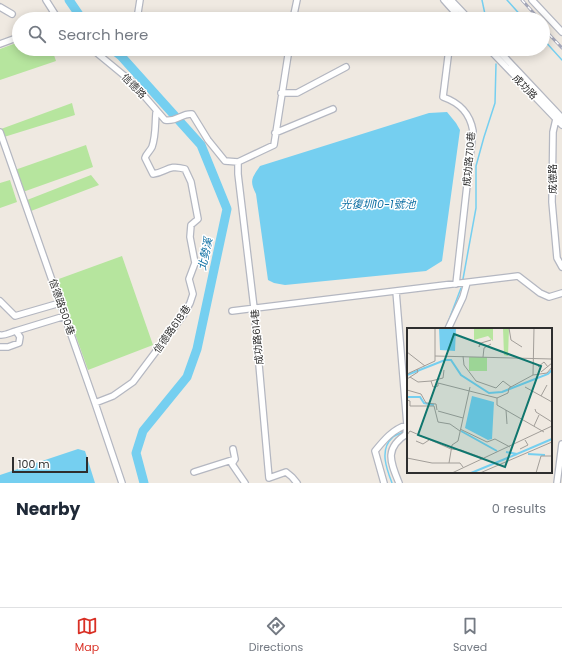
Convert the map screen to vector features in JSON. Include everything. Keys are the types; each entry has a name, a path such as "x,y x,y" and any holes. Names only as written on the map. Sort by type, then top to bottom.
{"street":[{"path":"46,0 54,12"},
{"path":"138,12 140,0"},
{"path":"295,12 296,0"},
{"path":"444,0 460,12"},
{"path":"452,0 458,12"},
{"path":"532,0 543,12"},
{"path":"0,7 12,14"},
{"path":"550,19 562,32"},
{"path":"0,44 12,40"},
{"name":"信德路","path":"100,56 132,82 165,120 176,120 187,114 192,114 208,140 226,161 238,162"},
{"path":"238,162 274,145 288,56"},
{"name":"成功路710巷","path":"448,56 443,97 453,101 465,111 469,117 473,131 456,284"},
{"name":"成功路","path":"496,56 559,118"},
{"name":"成功路","path":"503,56 559,118 562,125"},
{"path":"281,93 297,93 346,67"},
{"path":"275,133 333,110"},
{"name":"信德路618巷","path":"96,403 113,396 133,382 184,314 193,294 189,279 195,260 191,246 190,230 191,225 198,219 191,182 185,169 178,166 153,174 145,158 145,155 152,147 155,135 157,111"},
{"name":"成德路","path":"559,118 553,132 552,202 557,258 562,267"},
{"name":"信德路500巷","path":"0,132 96,403 122,483"},
{"name":"成功路614巷","path":"238,162 238,174 254,308 269,478 286,472 297,483"},
{"path":"232,311 518,276 540,293 550,297 562,293"},
{"path":"448,328 463,297 467,283"},
{"path":"396,291 407,425 407,434 396,442 391,450 390,456 391,464 399,483"},
{"path":"0,301 15,316 60,303"},
{"path":"0,335 3,336 10,332 65,316"},
{"path":"0,347 8,347 19,343 20,337 16,331"},
{"path":"384,483 375,451 398,427 407,425"},
{"path":"557,483 562,444"},
{"path":"233,449 235,458 232,464 245,483"},
{"path":"194,472 235,458"}],"green space":[{"path":"12,45 12,56 54,56 56,61 0,80 0,49"},
{"path":"72,103 75,115 4,137 1,129"},
{"path":"86,145 93,167 20,193 12,171"},
{"path":"91,175 99,185 31,211 27,215 22,202"},
{"path":"10,180 17,202 0,208 0,183"},
{"path":"122,256 153,345 88,370 56,280"}],"water":[{"name":"光復圳10-1號池","path":"447,112 460,130 442,261 426,271 285,285 268,280 256,194 252,182 253,176 260,166 429,113"},
{"path":"78,449 85,451 95,483 0,483 0,475"}],"waterway":[{"name":"北勢溪","path":"69,0 77,12"},
{"path":"482,0 485,12"},
{"path":"507,0 518,12"},
{"path":"550,47 562,60"},
{"name":"北勢溪","path":"121,56 201,145 227,209 197,349 187,377 143,431 136,453 144,483"},
{"path":"463,279 476,208 476,166 495,103 496,64"},
{"path":"447,325 461,288"},
{"path":"392,483 385,460 386,448 393,437 403,432"}],"railway":[{"path":"522,0 533,12"},
{"path":"550,35 562,48"}]}
